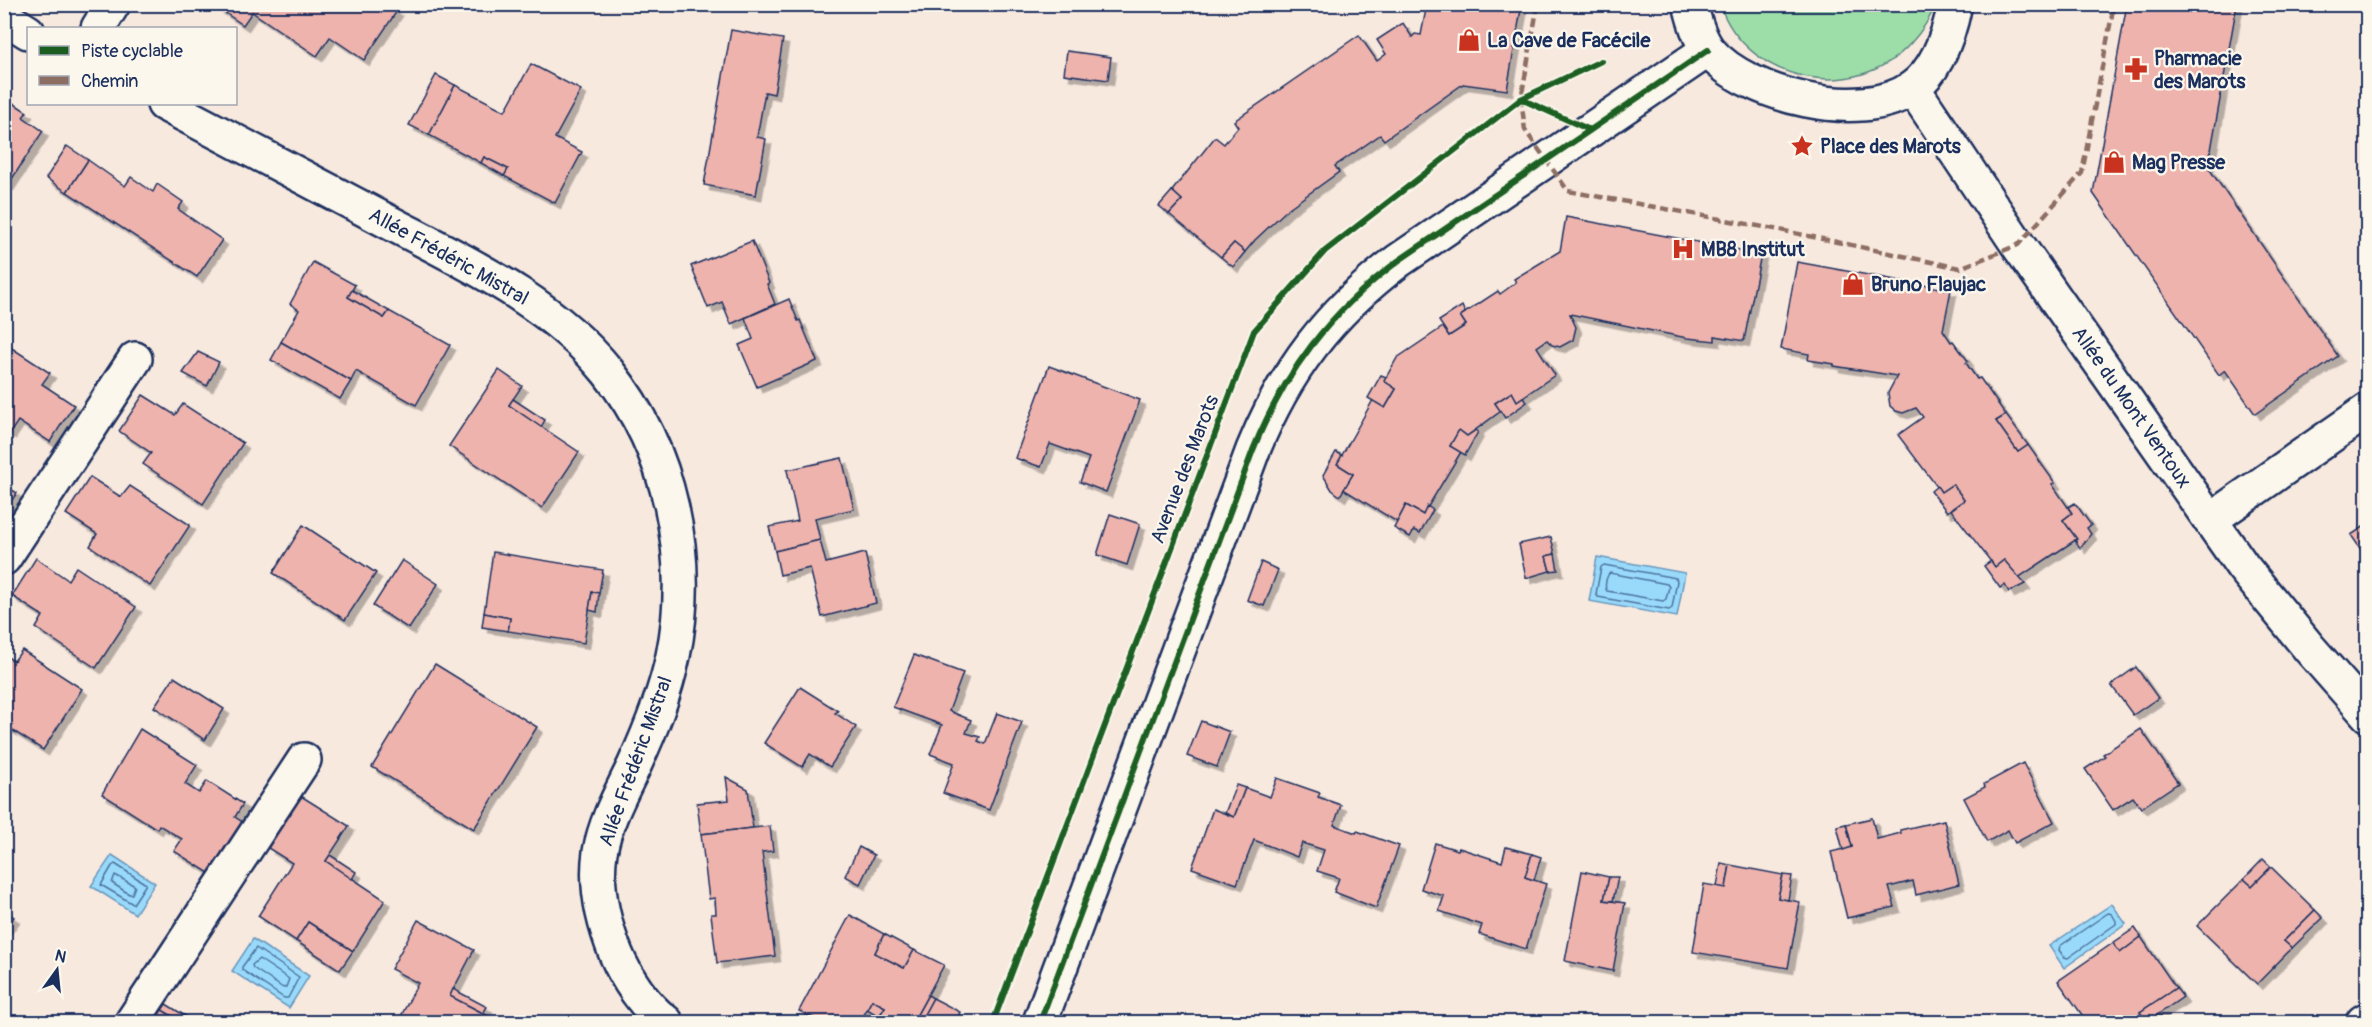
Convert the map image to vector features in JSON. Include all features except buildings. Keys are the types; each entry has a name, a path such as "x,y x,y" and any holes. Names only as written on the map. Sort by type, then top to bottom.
{"street":[{"path":"99,27 113,4"},
{"path":"1690,4 1696,25 1708,50 1734,72 1760,85 1800,98 1834,104 1866,104 1891,99 1913,88 1928,72 1940,52 1950,28 1955,4"},
{"path":"4,17 27,31"},
{"path":"1040,1023 1253,450 1272,406 1300,359 1354,296 1398,261 1708,50"},
{"name":"Allée du Mont Ventoux","path":"1913,88 2018,244 2243,567 2310,650 2367,715"},
{"name":"Allée Frédéric Mistral","path":"166,105 480,270 534,303 578,339 609,373 640,419 657,460 672,506 680,552 680,604 673,655 662,699 611,815 600,852 600,890 605,929 620,962 639,993 666,1023"},
{"path":"4,558 135,359"},
{"path":"2210,520 2367,410"},
{"path":"132,1023 304,760"},
{"path":"2363,1023 2367,1019"}],"green space":[{"path":"1720,4 1935,5 1915,39 1888,62 1862,74 1834,79 1805,76 1778,68 1754,53 1734,32"}],"water":[{"path":"1597,557 1685,573 1677,617 1589,601"},
{"path":"112,855 155,883 135,914 91,886"},
{"path":"2112,904 2126,924 2064,968 2049,946"},
{"path":"253,939 309,976 289,1008 232,971"}],"marked path":[{"path":"1538,4 1521,99 1525,130 1568,191 1780,230 1960,268 2018,245 2082,173 2114,4"}],"cycle path":[{"path":"1040,1022 1253,450 1279,394 1295,369 1330,323 1351,301 1398,261 1708,50"},
{"name":"Avenue des Marots","path":"993,1022 1254,331 1325,251 1521,99 1601,61"},
{"path":"1521,99 1590,130"}],"place":[{"name":"La Cave de Facécile","path":"1469,40"},
{"name":"Pharmacie des Marots","path":"2136,69"},
{"name":"Place des Marots","path":"1802,146"},
{"name":"Mag Presse","path":"2114,162"},
{"name":"MB8 Institut","path":"1683,249"},
{"name":"Bruno Flaujac","path":"1853,284"}]}
